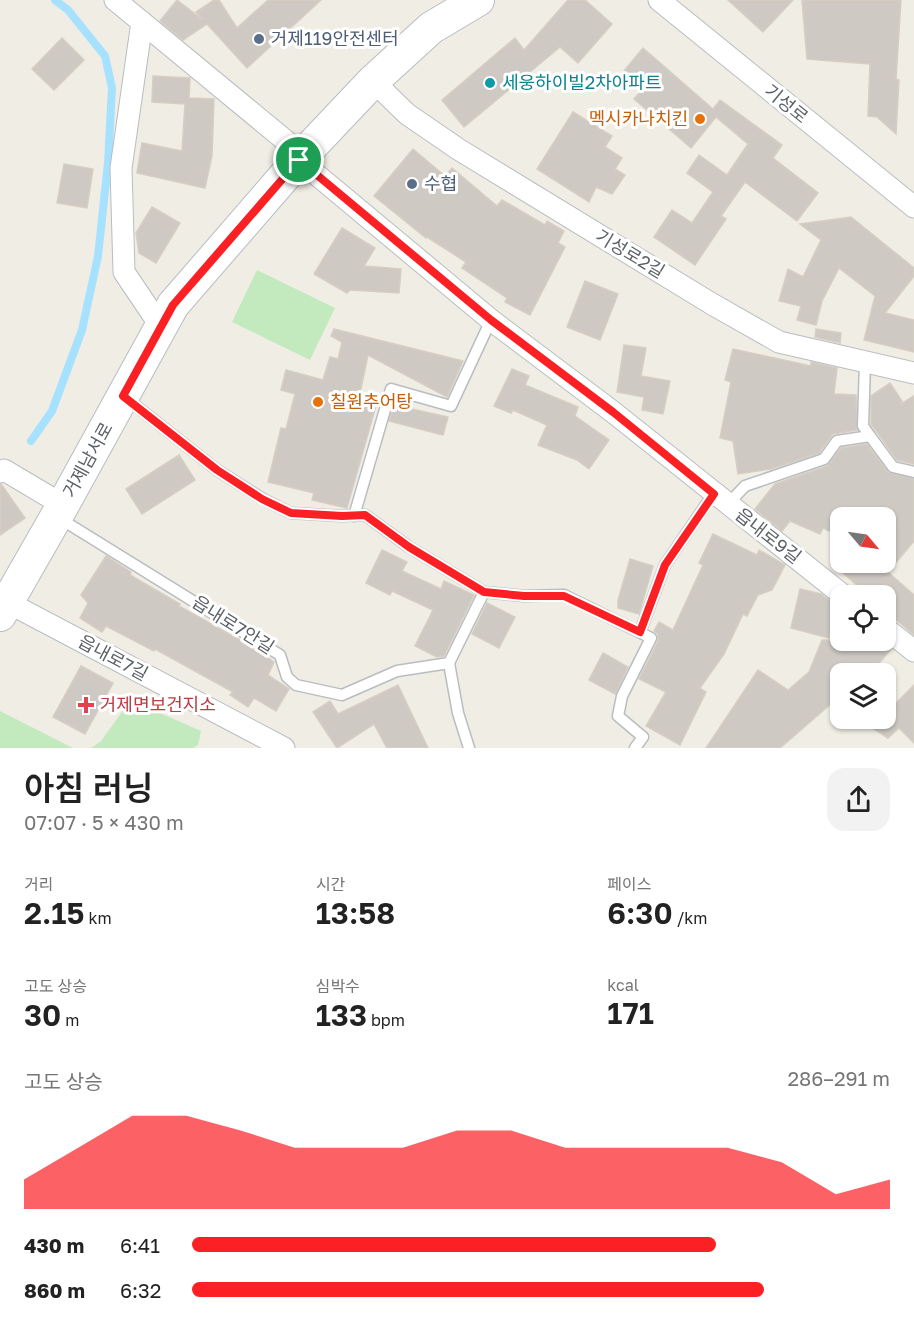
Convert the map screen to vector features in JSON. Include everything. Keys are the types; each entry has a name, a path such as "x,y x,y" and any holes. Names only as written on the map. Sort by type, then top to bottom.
{"main road":[{"name":"거제남서로","path":"3,609 60,511 173,305 301,158 373,81 431,28 478,0"}],"street":[{"name":"읍내로9길","path":"115,0 491,320 613,412 830,585"},
{"name":"기성로","path":"658,0 914,207"},
{"path":"142,22 121,168 123,272 161,327"},
{"name":"기성로2길","path":"373,81 407,114 458,149 712,304 780,342 914,374"},
{"path":"0,472 4,470 60,511"},
{"name":"읍내로7길","path":"3,609 284,748"},
{"path":"896,637 914,651"}],"lane":[{"path":"354,516 391,389 451,406 491,320"},
{"path":"865,362 863,426 893,467 914,472"},
{"path":"123,396 217,470 262,499 291,513 365,515 409,547 484,592 524,596 564,596 651,638 622,696 618,716 643,737 635,748"},
{"path":"640,632 665,565 721,499 745,486 824,459 837,441 870,436"},
{"name":"읍내로7안길","path":"60,511 280,655 287,677 296,685 342,695 397,671 449,663"},
{"path":"469,748 458,713 449,663 484,592"}],"green space":[{"path":"257,270 335,308 310,360 232,322"},
{"path":"127,705 142,705 201,731 198,745 193,748 91,748 101,741"},
{"path":"0,711 73,748 0,748"}],"building":[{"path":"177,0 203,20 196,12 214,0 219,0 237,28 268,0 321,0 247,68 207,24 183,40 160,21"},
{"path":"568,0 585,0 612,24 578,63 560,47 464,127 442,100 515,38 524,50"},
{"path":"728,0 793,0 763,32"},
{"path":"802,0 901,0 896,79 899,80 896,134 877,117 868,116 870,64 807,59"},
{"path":"62,38 84,60 54,90 32,69"},
{"path":"643,48 713,109 720,100 782,145 773,158 818,193 797,221 745,182 721,216 726,219 695,265 654,237 672,210 692,223 713,192 687,173 699,155 727,175 748,144 716,117 691,148 634,99 644,88 624,71"},
{"path":"153,76 190,78 189,98 214,99 212,156 205,188 137,173 142,143 182,151 185,104 152,102"},
{"path":"573,112 612,136 605,147 622,158 615,169 625,175 612,194 596,187 589,202 537,169"},
{"path":"413,149 445,176 452,168 497,206 502,200 545,225 547,221 564,231 558,243 565,247 530,315 505,302 507,298 462,268 466,262 426,238 374,196"},
{"path":"64,164 93,169 87,208 57,203"},
{"path":"152,207 180,223 156,263 139,253 136,233"},
{"path":"851,217 914,268 914,276 885,313 914,320 914,352 864,340 875,296 839,268 822,301 816,325 797,320 801,306 779,301 788,269 803,277 821,240 800,224"},
{"path":"342,228 375,248 364,266 401,269 399,293 350,290 347,293 314,274"},
{"path":"585,281 618,294 600,340 567,327"},
{"path":"334,329 463,361 447,397 368,355 359,398 377,402 347,508 312,500 314,493 268,482 281,428 286,429 295,394 281,390 286,370 323,380 330,357 338,359 342,342 331,336"},
{"path":"816,329 841,333 840,343 815,337"},
{"path":"624,345 646,348 641,376 670,381 663,414 642,410 644,397 617,392"},
{"path":"733,349 811,366 811,362 837,368 834,394 856,395 857,430 833,434 819,453 771,469 738,474 733,441 720,438 731,382 725,380"},
{"path":"512,369 529,376 525,385 578,407 575,416 609,440 589,469 577,460 538,445 547,425 513,410 511,413 494,406"},
{"path":"890,383 902,401 901,404 914,396 914,464 897,460 871,424 871,396"},
{"path":"394,405 448,417 443,435 389,421"},
{"path":"867,444 888,472 914,479 914,541 896,562 896,507 830,507 830,531 823,528 820,534 790,521 782,531 755,509 775,484 827,466 841,448"},
{"path":"179,455 195,480 142,514 126,489"},
{"path":"0,485 25,518 0,535"},
{"path":"713,534 757,555 759,550 785,565 772,590 758,595 747,616 743,614 724,654 700,688 706,692 680,745 646,726 666,692 639,679 658,641 658,634 654,631 659,622 673,630 703,565 699,563"},
{"path":"382,550 407,562 402,571 441,589 444,581 474,595 444,656 437,657 415,646 433,610 392,591 390,595 366,583"},
{"path":"106,556 131,572 130,575 180,604 179,606 249,645 274,662 268,675 289,689 276,711 254,698 248,707 230,695 233,692 155,649 154,651 106,626 102,632 80,618 88,603 81,595"},
{"path":"630,559 653,566 639,614 618,608 618,600"},
{"path":"843,573 889,573 914,595 914,635 896,619 896,585 857,585"},
{"path":"800,589 821,594 830,601 829,638 791,628"},
{"path":"487,603 515,617 499,648 472,634"},
{"path":"822,640 830,640 830,651 889,651 879,663 830,663 830,705 780,748 706,748 758,670 788,690 809,672"},
{"path":"603,653 628,667 615,694 589,680"},
{"path":"81,666 113,683 85,734 53,717"},
{"path":"398,685 428,748 387,748 374,724 337,748 313,712 330,701 338,714"},
{"path":"914,685 914,743 899,728 888,738 874,729 896,729 896,703"}],"waterway":[{"path":"31,441 52,411 82,330 98,256 108,163 112,88 105,56 68,10 55,0"}],"place":[{"name":"거제119안전센터","path":"259,39"},
{"name":"세웅하이빌2차아파트","path":"490,83"},
{"name":"멕시카나치킨","path":"700,119"},
{"name":"수협","path":"412,184"},
{"name":"칠원추어탕","path":"318,402"},
{"name":"거제면보건지소","path":"86,705"}],"route":[{"path":"299,160 491,320 613,412 714,494 665,565 640,632 564,596 524,596 484,592 409,547 365,515 291,513 262,499 217,470 123,396 173,305 299,160"}]}
